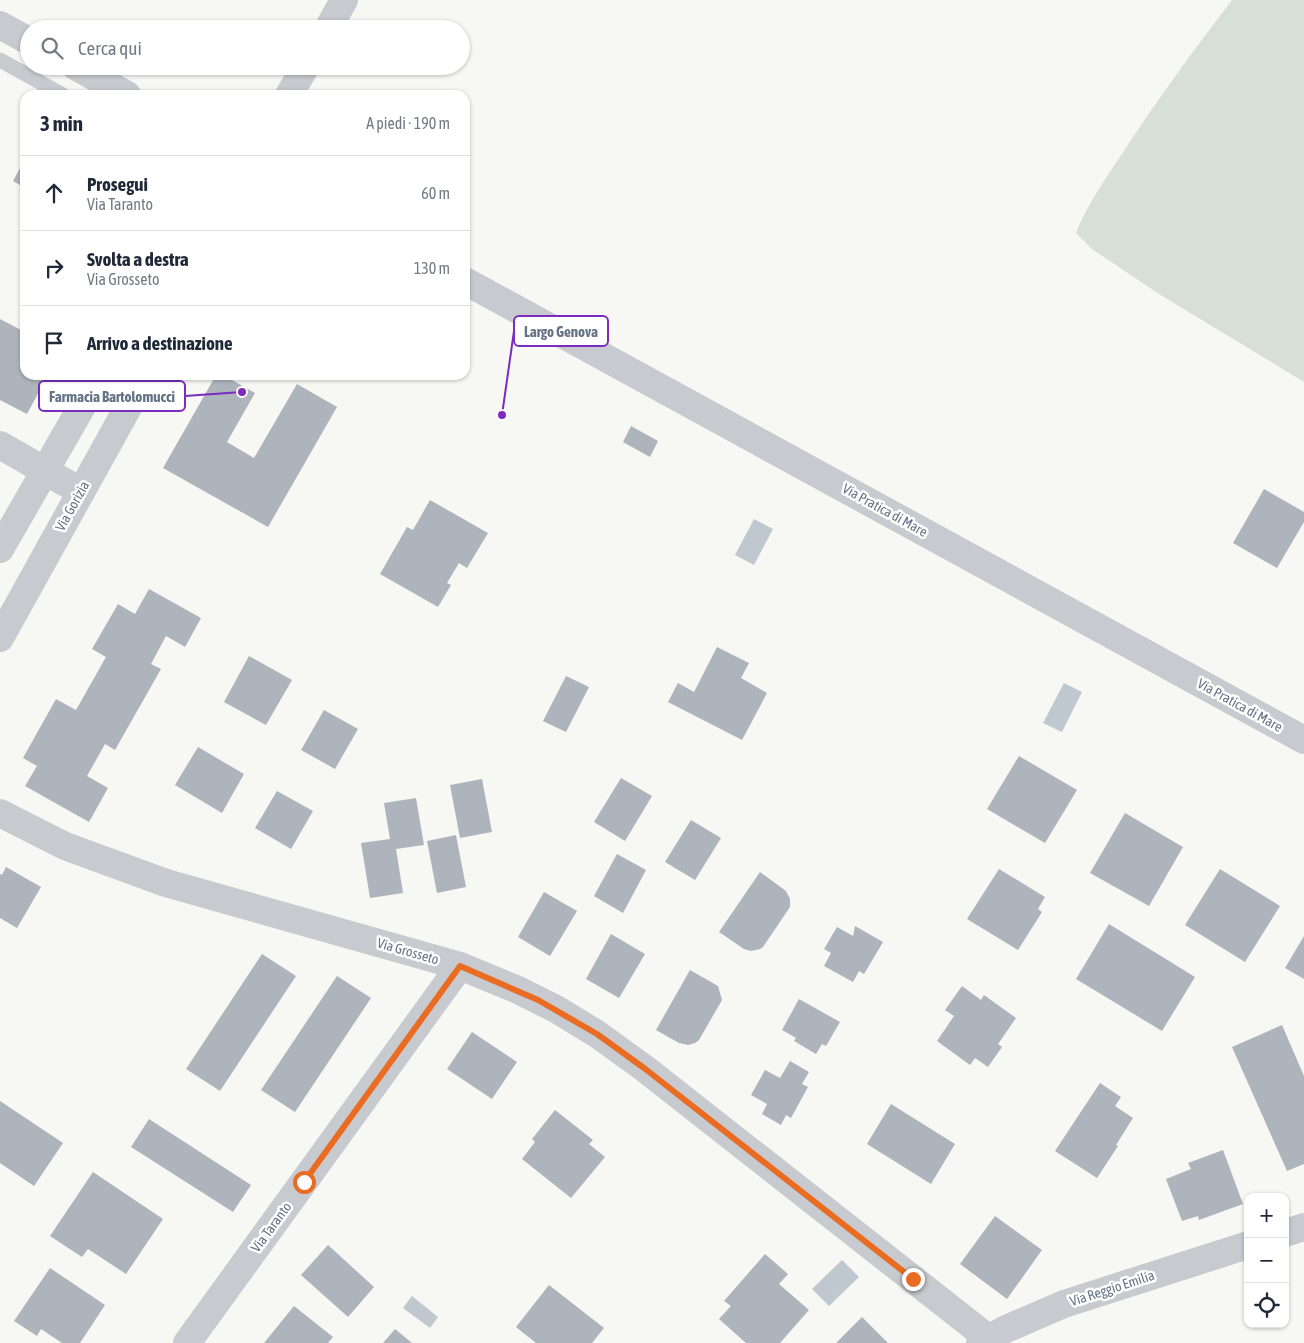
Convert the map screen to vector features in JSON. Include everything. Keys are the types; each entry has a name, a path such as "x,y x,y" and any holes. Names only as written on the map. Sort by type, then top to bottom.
{"street":[{"path":"333,20 344,0"},
{"path":"0,25 20,36"},
{"path":"91,75 118,90"},
{"path":"291,90 300,75"},
{"name":"Via Pratica di Mare","path":"470,284 1304,740"},
{"path":"0,549 97,380"},
{"name":"Via Gorizia","path":"0,638 143,380"},
{"path":"0,445 80,491"},
{"name":"Via Grosseto","path":"0,812 65,846 166,882 460,966 538,1000 597,1034 652,1074 984,1341"},
{"name":"Via Taranto","path":"187,1343 460,966"},
{"path":"1289,1232 1304,1227"},
{"name":"Via Reggio Emilia","path":"984,1341 1025,1320 1064,1304 1244,1246"}],"lane":[{"path":"0,60 20,71"},
{"path":"27,75 54,90"}],"shaded area":[{"path":"1232,0 1304,0 1304,382 1159,294 1092,249 1076,233 1096,193 1133,137 1174,77"},
{"path":"754,519 773,529 754,565 735,555"},
{"path":"1064,683 1082,692 1062,732 1043,723"},
{"path":"842,1260 859,1277 829,1306 812,1289"},
{"path":"412,1296 438,1317 430,1328 403,1308"}],"building":[{"path":"20,168 20,185 13,181"},
{"path":"0,319 20,329 20,380 45,380 27,414 0,400"},
{"path":"213,380 232,380 255,393 227,442 254,458 297,384 337,407 268,527 163,468"},
{"path":"631,426 658,441 650,457 623,442"},
{"path":"1264,489 1304,512 1304,522 1277,568 1233,543"},
{"path":"430,500 488,533 467,568 459,563 447,583 451,585 438,607 380,574 407,527 413,530"},
{"path":"149,589 201,618 185,647 166,636 151,664 161,669 115,750 105,744 87,776 108,788 89,822 25,786 37,766 23,758 56,699 76,710 106,657 92,649 118,604 135,614"},
{"path":"717,647 749,663 741,678 767,693 742,740 668,702 678,683 694,692"},
{"path":"249,656 292,680 266,725 224,702"},
{"path":"566,676 589,687 566,732 543,721"},
{"path":"324,710 358,729 335,769 301,750"},
{"path":"198,747 244,774 222,813 175,785"},
{"path":"1019,756 1077,790 1045,843 987,809"},
{"path":"621,778 652,796 625,841 594,822"},
{"path":"482,779 492,832 460,838 450,785"},
{"path":"277,791 313,811 291,849 255,828"},
{"path":"416,798 424,845 396,849 403,893 370,898 361,843 390,839 384,803"},
{"path":"1125,813 1183,847 1149,906 1090,873"},
{"path":"691,820 721,838 695,880 665,862"},
{"path":"456,835 466,887 437,893 427,841"},
{"path":"617,854 646,870 623,913 594,896"},
{"path":"6,867 41,887 17,928 0,918 0,874 2,875"},
{"path":"999,869 1045,897 1038,909 1042,912 1018,950 967,919"},
{"path":"1220,869 1280,906 1245,962 1185,925"},
{"path":"760,872 786,891 790,899 790,907 763,947 751,951 744,949 719,932"},
{"path":"544,892 577,911 550,956 518,937"},
{"path":"1109,924 1195,977 1162,1031 1076,979"},
{"path":"855,926 883,942 864,974 859,971 853,982 824,966 831,953 824,949 837,927 853,936"},
{"path":"611,934 645,954 619,998 586,979"},
{"path":"1304,936 1304,979 1285,968"},
{"path":"262,954 296,976 220,1091 186,1069"},
{"path":"690,970 718,986 722,1000 699,1040 688,1045 679,1043 656,1030"},
{"path":"337,976 371,998 295,1112 261,1090"},
{"path":"962,986 981,1000 984,995 1016,1018 998,1044 1002,1047 988,1067 975,1058 970,1065 937,1041 954,1016 945,1010"},
{"path":"799,999 840,1022 826,1046 822,1044 816,1054 794,1041 796,1038 782,1030"},
{"path":"1282,1025 1304,1076 1304,1164 1287,1171 1232,1047"},
{"path":"472,1032 517,1062 492,1099 447,1069"},
{"path":"790,1061 809,1072 802,1084 808,1087 791,1118 786,1115 781,1125 762,1114 767,1104 751,1095 765,1070 780,1078"},
{"path":"1100,1083 1121,1097 1115,1106 1133,1118 1116,1145 1118,1146 1097,1178 1055,1151"},
{"path":"0,1101 63,1143 34,1186 0,1163"},
{"path":"891,1104 955,1144 931,1184 867,1144"},
{"path":"555,1110 593,1140 589,1144 605,1157 571,1198 522,1159 535,1142 532,1139"},
{"path":"149,1119 251,1185 233,1212 131,1147"},
{"path":"1223,1150 1243,1204 1199,1220 1198,1216 1182,1221 1166,1179 1191,1169 1188,1163"},
{"path":"93,1172 163,1219 126,1274 88,1249 82,1257 50,1236"},
{"path":"995,1216 1042,1250 1007,1299 960,1264"},
{"path":"328,1245 374,1287 348,1317 301,1275"},
{"path":"765,1254 788,1274 779,1284 809,1310 780,1343 746,1343 719,1319 731,1306 724,1301"},
{"path":"50,1268 105,1305 80,1343 62,1343 41,1329 37,1336 14,1321"},
{"path":"549,1285 604,1328 592,1343 536,1343 516,1327"},
{"path":"294,1306 333,1337 328,1343 264,1343"},
{"path":"862,1317 888,1343 836,1343"},
{"path":"395,1329 412,1343 383,1343"}],"place":[{"name":"Farmacia Bartolomucci","path":"242,392"},
{"name":"Largo Genova","path":"502,415"}],"route":[{"path":"304,1182 460,966 538,1000 597,1034 644,1068 913,1279"}]}
